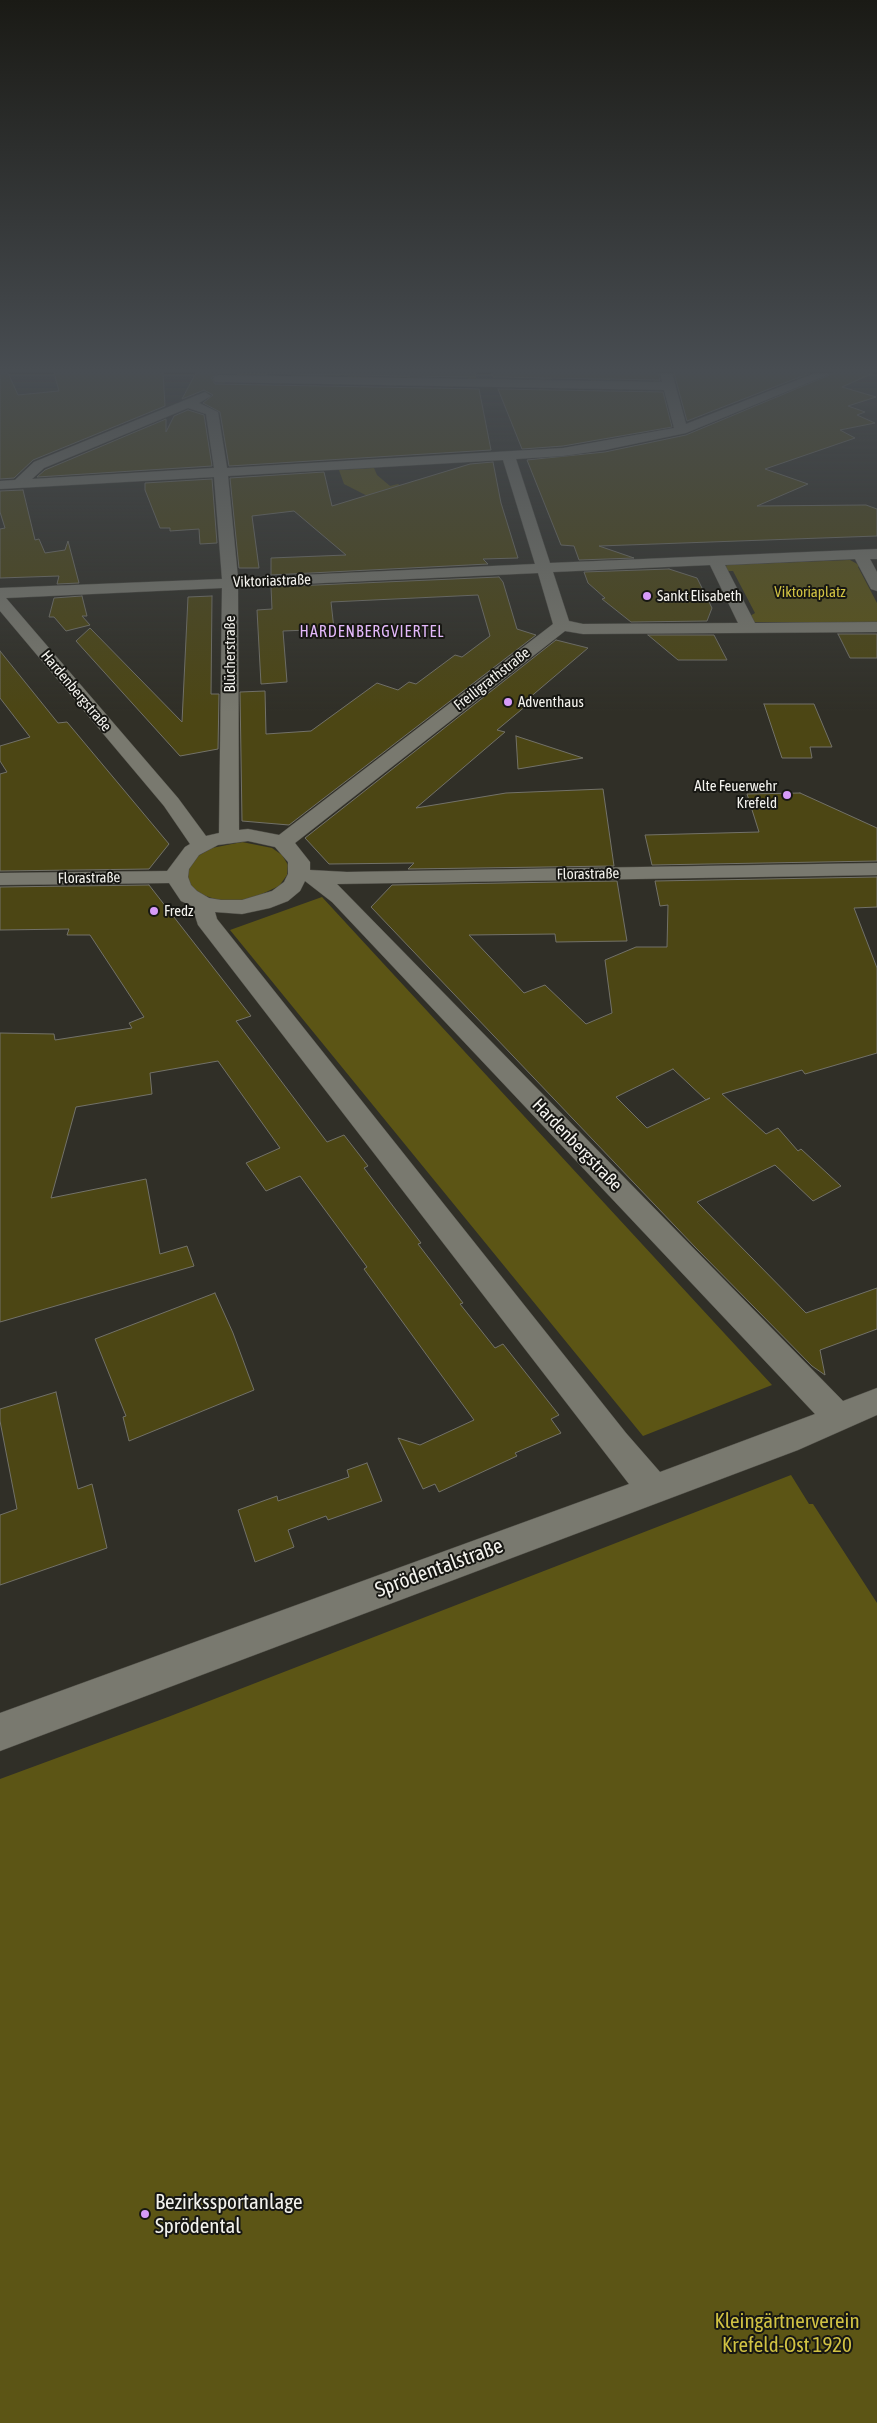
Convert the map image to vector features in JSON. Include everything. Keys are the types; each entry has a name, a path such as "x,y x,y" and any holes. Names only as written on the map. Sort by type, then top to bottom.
{"street":[{"name":"Blücherstraße","path":"221,486 230,582 227,837"},
{"path":"518,486 562,625 583,629 877,627"},
{"path":"544,568 877,554"},
{"path":"860,555 877,586"},
{"path":"715,560 750,628"},
{"name":"Viktoriastraße","path":"0,593 544,568"},
{"name":"Hardenbergstraße","path":"0,601 153,781 202,845"},
{"name":"Freiligrathstraße","path":"282,843 562,625"},
{"name":"Hardenbergstraße","path":"153,781 177,791 227,837"},
{"path":"248,836 266,838 282,843 293,852 307,875 280,896 262,903 228,907 202,903 189,896 181,887 177,877 178,868 183,859 202,845 227,837 248,836"},
{"name":"Florastraße","path":"307,875 877,869"},
{"name":"Hardenbergstraße","path":"307,875 340,897 838,1416"},
{"name":"Florastraße","path":"0,879 177,877"},
{"path":"202,903 206,920 608,1435 654,1488"},
{"name":"Sprödentalstraße","path":"0,1732 787,1440 838,1416 877,1401"}],"green space":[{"path":"348,486 401,486 418,499 393,509"},
{"name":"Viktoriaplatz","path":"850,560 861,566 858,567 877,603 877,622 754,622 750,616 755,613 733,571 727,571 725,567 727,565"},
{"path":"242,842 272,848 282,855 288,865 287,875 279,886 251,899 233,901 218,900 203,895 193,888 187,878 190,865 198,856 212,848"},
{"path":"322,897 772,1385 643,1436 230,930"},
{"name":"Kleingärtnerverein Krefeld-Ost 1920","path":"791,1475 809,1504 813,1504 877,1603 877,2423 0,2423 0,1779 168,1717"}],"building":[{"path":"145,486 213,486 217,543 200,544 199,529 170,531 170,528 160,528"},
{"path":"231,486 327,486 332,506 397,486 498,486 518,558 483,559 488,564 271,575 271,558 346,555 294,511 252,516 259,568 239,568"},
{"path":"537,486 803,486 757,506 866,505 877,509 877,536 599,546 634,558 579,560 574,546 561,545"},
{"path":"23,490 35,540 39,539 45,553 65,550 68,541 79,583 57,584 59,576 0,578 0,529 5,528 0,512 0,491"},
{"name":"Sankt Elisabeth","path":"669,569 697,578 712,608 707,621 631,622 602,599 605,598 588,583 584,572"},
{"path":"499,577 503,582 517,629 536,635 289,825 242,821 240,692 265,691 266,734 311,731 377,683 398,690 409,682 416,684 455,655 462,657 490,636 478,595 331,602 334,629 283,631 287,682 261,684 257,610 272,609 271,587"},
{"path":"82,596 87,616 82,616 90,625 66,631 54,617 49,617 54,598"},
{"path":"212,596 211,694 219,694 218,749 180,756 76,641 90,628 182,722 188,597"},
{"path":"838,634 877,634 877,658 850,658"},
{"path":"648,635 714,635 727,660 678,660"},
{"path":"556,640 588,648 528,699 533,700 497,730 505,732 416,808 506,793 603,789 614,866 408,869 414,863 329,864 305,838"},
{"path":"0,651 58,723 67,722 169,844 149,869 0,871 0,774 7,772 0,761 0,746 30,737 0,698"},
{"path":"764,704 814,704 832,747 810,747 812,758 782,758"},
{"path":"516,736 583,758 518,769"},
{"path":"800,793 877,828 877,861 652,865 645,835 759,832 747,794"},
{"path":"877,877 877,907 854,908 877,968 877,1053 805,1074 802,1070 722,1094 766,1134 778,1128 798,1151 801,1149 841,1186 813,1201 775,1165 697,1202 806,1313 877,1288 877,1329 820,1350 825,1375 812,1366 696,1248 371,907 392,885 617,881 627,941 556,942 555,934 469,935 524,993 545,985 586,1024 612,1013 605,960 636,947 667,947 668,905 660,906 655,881","holes":["673,1069 706,1100 647,1128 616,1097"]},
{"path":"149,885 251,1016 236,1021 327,1142 344,1135 368,1166 364,1168 421,1243 418,1244 463,1303 460,1304 495,1348 503,1344 559,1415 551,1419 561,1433 515,1453 517,1456 439,1492 435,1484 423,1489 398,1438 420,1445 474,1420 364,1269 367,1267 300,1176 266,1191 246,1163 280,1148 218,1061 150,1073 152,1094 76,1107 51,1198 146,1179 160,1254 187,1246 194,1266 0,1322 0,1033 54,1034 55,1040 132,1028 129,1023 144,1017 90,935 67,935 69,929 0,930 0,887"},
{"path":"215,1293 233,1333 254,1390 129,1441 123,1417 126,1416 95,1339"},
{"path":"56,1392 78,1489 92,1484 107,1548 0,1585 0,1515 17,1509 0,1421 0,1409"},
{"path":"367,1463 382,1501 328,1520 326,1516 288,1530 294,1547 255,1562 238,1510 277,1496 278,1501 349,1477 347,1470"}],"place":[{"name":"Sankt Elisabeth","path":"647,596"},
{"name":"Adventhaus","path":"508,702"},
{"name":"Alte Feuerwehr Krefeld","path":"787,795"},
{"name":"Fredz","path":"154,911"},
{"name":"Bezirkssportanlage Sprödental","path":"145,2214"}],"district":[{"name":"HARDENBERGVIERTEL","path":"372,632"}]}
